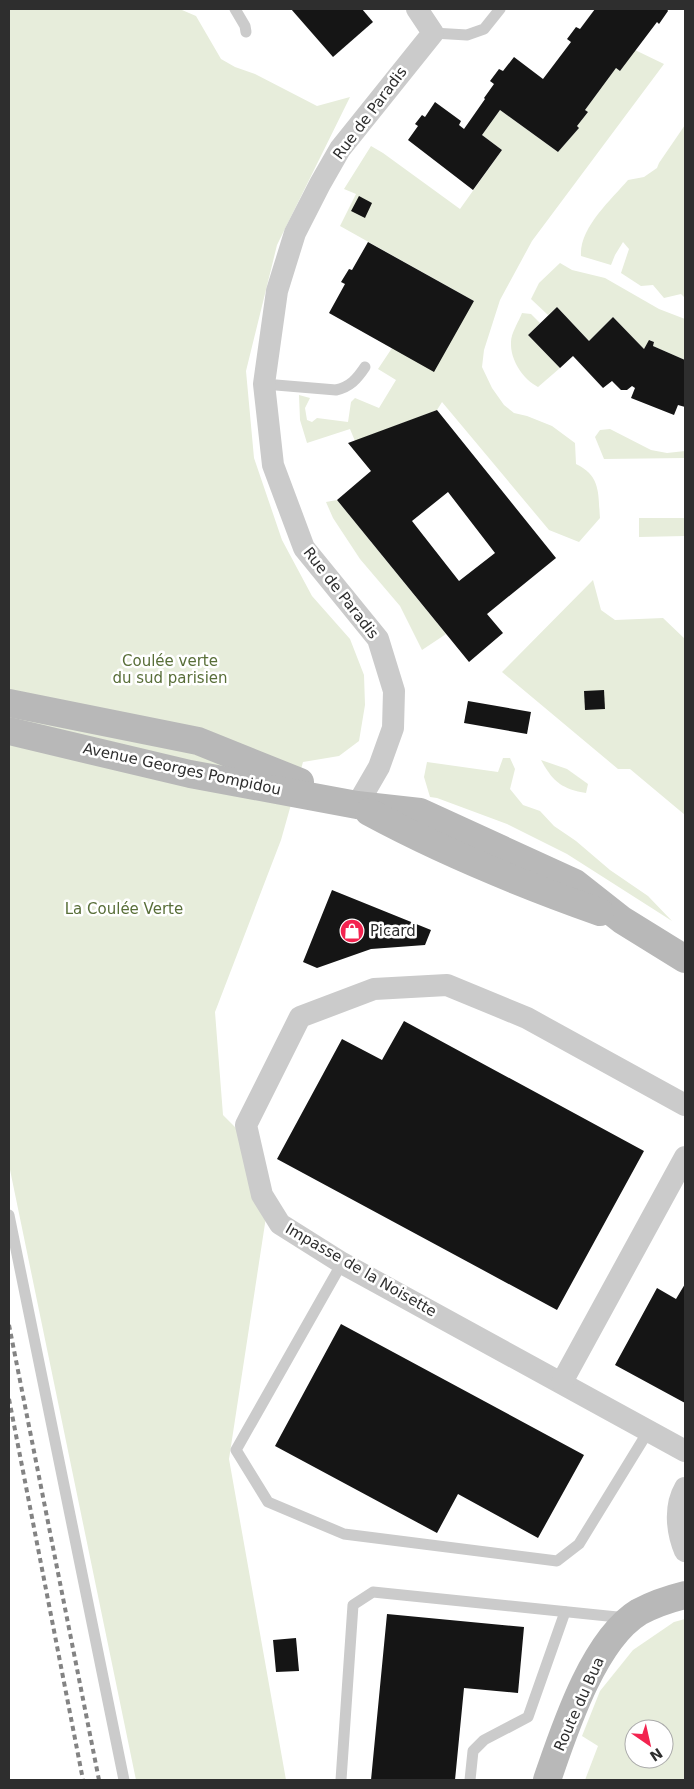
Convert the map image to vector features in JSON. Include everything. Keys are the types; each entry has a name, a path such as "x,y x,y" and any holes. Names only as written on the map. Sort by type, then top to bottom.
{"main road":[{"name":"Avenue Georges Pompidou","path":"9,703 198,742 356,805 410,834 527,886 622,920 685,959"},
{"name":"Avenue Georges Pompidou","path":"9,731 190,774 356,805"},
{"path":"624,1625 638,1613 664,1600 685,1595"},
{"name":"Route du Bua","path":"547,1780 560,1742 584,1686 598,1658 624,1625"}],"street":[{"path":"417,9 433,33"},
{"name":"Rue de Paradis","path":"356,805 379,767 394,728 394,692 378,640 304,548 273,465 264,384 277,291 295,233 340,149 433,33"},
{"name":"Impasse de la Noisette","path":"685,1105 527,1018 447,985 374,989 300,1017 246,1125 262,1195 280,1224 342,1263 650,1430 685,1451"},
{"path":"562,1382 685,1157"},
{"path":"685,1488 682,1493 677,1518 681,1541 685,1551"}],"lane":[{"path":"235,9 245,26 246,32"},
{"path":"433,33 467,36 484,29 500,9"},
{"path":"264,384 336,390 346,388 358,379 365,367"},
{"path":"9,1215 124,1780"},
{"path":"342,1263 236,1450 268,1502 344,1534 557,1561 579,1544 650,1430"},
{"path":"341,1780 353,1604 374,1592 565,1612 624,1625"},
{"path":"470,1780 473,1751 484,1740 528,1717 565,1612"}],"green space":[{"name":"Coulée verte du sud parisien","path":"9,9 182,10 196,16 221,59 235,67 255,74 317,106 350,97 277,245 246,371 254,458 282,540 312,596 350,639 364,675 365,705 359,741 339,756 303,762 281,840 215,1012 223,1115 236,1128 266,1217 229,1459 286,1780 136,1780 9,1165"},
{"path":"635,50 664,64 532,241 500,300 484,350 482,367 492,388 504,405 514,413 552,426 575,443 576,464 590,474 597,486 600,518 579,542 549,530 442,402 437,410 355,441 350,429 307,443 300,420 299,395 310,398 305,408 307,420 312,422 317,418 348,422 351,402 355,398 379,408 396,380 378,369 392,348 474,301 340,226 356,194 344,189 371,146 460,209 502,150 482,135 500,110 558,152 579,128 577,126 588,112 585,110 616,68 620,71"},
{"path":"685,125 685,298 681,294 664,298 653,285 641,286 621,273 629,249 623,242 611,265 581,256 582,246 585,235 605,205 628,180 644,177 657,168"},
{"path":"560,263 572,270 605,278 659,309 685,319 685,360 653,346 654,342 650,340 644,349 613,317 589,341 557,307 548,315 531,299 539,283"},
{"path":"522,313 531,314 540,323 528,335 560,368 538,387 532,384 518,368 511,349 511,338"},
{"path":"610,429 651,450 667,453 685,451 685,458 604,459 595,437 600,430"},
{"path":"337,500 446,634 422,650 400,606 360,559 333,518 326,502"},
{"path":"639,518 685,518 685,536 639,537"},
{"path":"593,580 601,610 615,620 663,618 685,639 685,815 630,769 618,769 502,672"},
{"path":"503,758 510,758 515,769 510,789 523,805 540,811 554,826 576,841 610,870 648,896 672,921 567,854 507,824 430,797 424,777 427,762 498,772"},
{"path":"541,760 567,769 588,784 586,793 564,787 554,779"},
{"path":"685,1619 685,1780 585,1780 598,1746 582,1736 600,1691 633,1650 674,1622"}],"building":[{"path":"291,9 362,9 373,22 333,57"},
{"path":"595,9 667,9 668,11 659,24 657,22 620,71 616,68 585,110 588,112 577,126 579,128 558,152 500,110 482,135 502,150 473,190 408,140 418,126 415,124 422,115 425,117 435,102 461,121 459,125 464,129 494,84 490,81 499,69 503,71 514,57 543,79 571,42 567,39 576,27 580,29"},
{"path":"359,196 372,203 365,218 351,211"},
{"path":"368,242 474,301 434,372 329,313 345,284 341,282 349,269 352,270"},
{"path":"557,307 589,341 613,317 644,349 649,340 654,342 653,346 685,360 685,407 678,405 674,415 631,398 635,388 632,386 627,390 621,390 612,381 603,388 573,356 560,368 528,335"},
{"path":"437,410 556,558 487,614 503,633 469,662 337,500 371,471 348,443","holes":["448,492 495,553 459,581 412,521"]},
{"path":"604,690 605,709 585,710 584,691"},
{"path":"468,701 531,712 527,734 464,723"},
{"path":"332,890 431,930 425,945 371,949 317,968 303,962"},
{"path":"404,1021 644,1151 557,1310 277,1159 342,1039 382,1060"},
{"path":"685,1284 685,1403 615,1365 657,1288 676,1299"},
{"path":"341,1324 584,1455 538,1538 458,1494 437,1533 275,1446"},
{"path":"387,1614 524,1627 518,1693 464,1688 455,1780 371,1780"},
{"path":"296,1638 299,1671 276,1672 273,1640"}],"railway":[{"path":"9,1325 99,1780"},
{"path":"9,1399 83,1780"}],"place":[{"name":"Picard","path":"352,931"}],"park label":[{"name":"La Coulée Verte","path":"124,909"}]}
